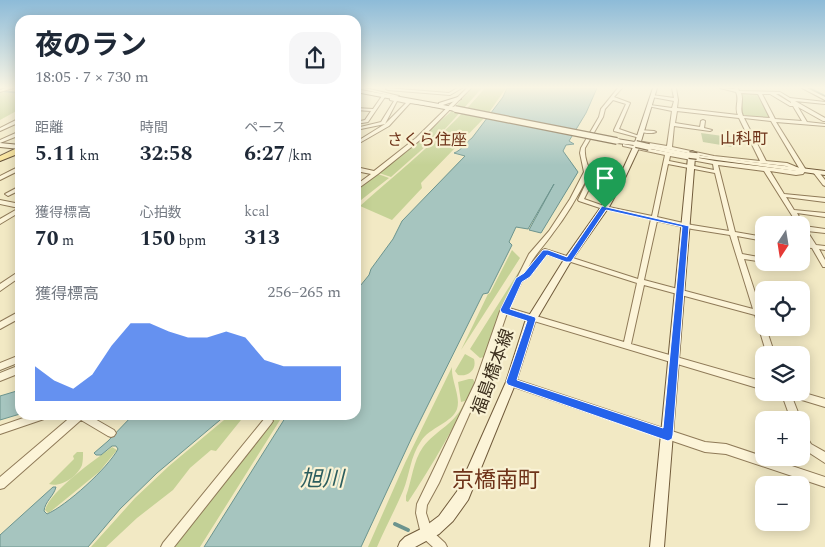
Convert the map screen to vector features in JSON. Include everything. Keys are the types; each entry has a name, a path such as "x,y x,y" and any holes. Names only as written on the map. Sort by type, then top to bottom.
{"main road":[{"path":"0,159 15,151"}],"street":[{"path":"361,122 366,121 371,114"},
{"path":"361,128 383,123 388,114"},
{"path":"361,141 387,125 398,114"},
{"path":"361,184 448,114"},
{"path":"476,114 617,141 638,140 649,147 715,163 801,173 803,171"},
{"path":"602,114 583,148 582,153 587,172 591,178 581,200 605,208 685,226 755,238"},
{"path":"623,114 616,130 668,151 693,158 825,173"},
{"name":"福島橋本線","path":"406,547 414,538 426,534 452,512 463,495 511,382 532,319 568,260 605,208 638,140 647,114"},
{"path":"627,346 667,162 673,114"},
{"path":"708,114 825,125"},
{"path":"740,114 764,163"},
{"path":"769,114 803,171"},
{"path":"799,114 806,124"},
{"path":"813,114 825,120"},
{"path":"702,129 703,121"},
{"path":"0,130 15,122"},
{"path":"672,124 710,130"},
{"path":"624,145 654,132"},
{"path":"0,144 15,136"},
{"path":"0,144 15,147"},
{"path":"667,162 693,158 787,165 803,171"},
{"path":"693,158 718,172"},
{"path":"657,547 685,226 693,158"},
{"path":"715,163 732,234 755,310"},
{"path":"766,169 795,216"},
{"path":"0,178 15,170"},
{"path":"361,170 376,173"},
{"path":"441,547 426,534 421,513 422,504 479,383 505,310 519,280 531,256 552,232 573,200 587,172"},
{"path":"816,172 825,184"},
{"path":"8,194 15,190"},
{"path":"782,195 825,200"},
{"path":"0,202 15,205"},
{"path":"792,211 825,215"},
{"path":"0,222 15,213"},
{"path":"810,228 825,231"},
{"path":"810,241 825,265"},
{"path":"810,246 825,248"},
{"path":"519,280 527,275 545,251 641,282 755,313"},
{"path":"739,256 755,259"},
{"path":"0,288 15,278"},
{"path":"505,310 755,383"},
{"path":"0,326 15,319"},
{"path":"0,367 15,360"},
{"path":"0,377 15,371"},
{"path":"511,382 705,447 726,449 825,482"},
{"path":"810,399 825,403"},
{"path":"0,430 29,420"},
{"path":"0,484 74,420"},
{"path":"89,420 111,433"},
{"path":"167,547 268,421"},
{"path":"810,448 824,459"}],"green space":[{"path":"0,114 12,114 0,120"},
{"path":"449,114 459,114 445,129 391,177 379,173"},
{"path":"461,114 488,114 421,183 422,188 392,220 361,206 361,205"},
{"path":"742,114 768,114 770,118"},
{"path":"701,133 730,137 733,147 703,142"},
{"path":"378,174 389,178 361,200 361,187"},
{"path":"512,250 520,258 461,350 488,294"},
{"path":"523,265 484,357 480,358 470,349"},
{"path":"465,354 474,359 473,369 468,374 458,375 455,371"},
{"path":"452,367 458,399 455,414 429,432 417,447 403,491 377,547 368,547 405,463"},
{"path":"473,379 475,383 460,414 408,502 406,501 413,471 420,452 428,441 457,415 465,401 461,402 458,382"},
{"path":"224,420 241,420 216,451 211,450 190,468 173,490 137,518 106,547 91,547 135,498 169,466"},
{"path":"273,420 280,420 200,547 174,547"},
{"path":"112,447 117,450 99,472 50,512 48,513 45,510 49,502 64,485"},
{"path":"77,452 83,452 83,454 82,465 77,473 64,483 49,484 74,459 73,456"}],"water":[{"name":"旭川","path":"491,114 586,114 569,141 574,144 566,145 563,151 578,172 541,233 529,230 554,184 528,229 516,227 509,242 512,245 488,293 483,294 412,437 361,547 204,547 284,420 361,420 361,285 393,239 402,221 465,156 454,153 472,138"},
{"path":"15,392 15,416 0,420 0,396"},
{"path":"128,420 220,420 157,473 120,509 88,547 0,547 0,535 53,487 56,487 44,511 47,514 65,503 96,476 118,449 116,446 112,446 101,455 94,453"}],"waterway":[{"path":"395,524 408,530"}],"district":[{"name":"山科町","path":"744,139"},
{"name":"さくら住座","path":"427,140"},
{"name":"京橋南町","path":"496,480"}],"route":[{"path":"605,208 685,226 668,435 511,382 532,319 505,310 519,280 527,275 545,251 568,260 605,208"}]}
